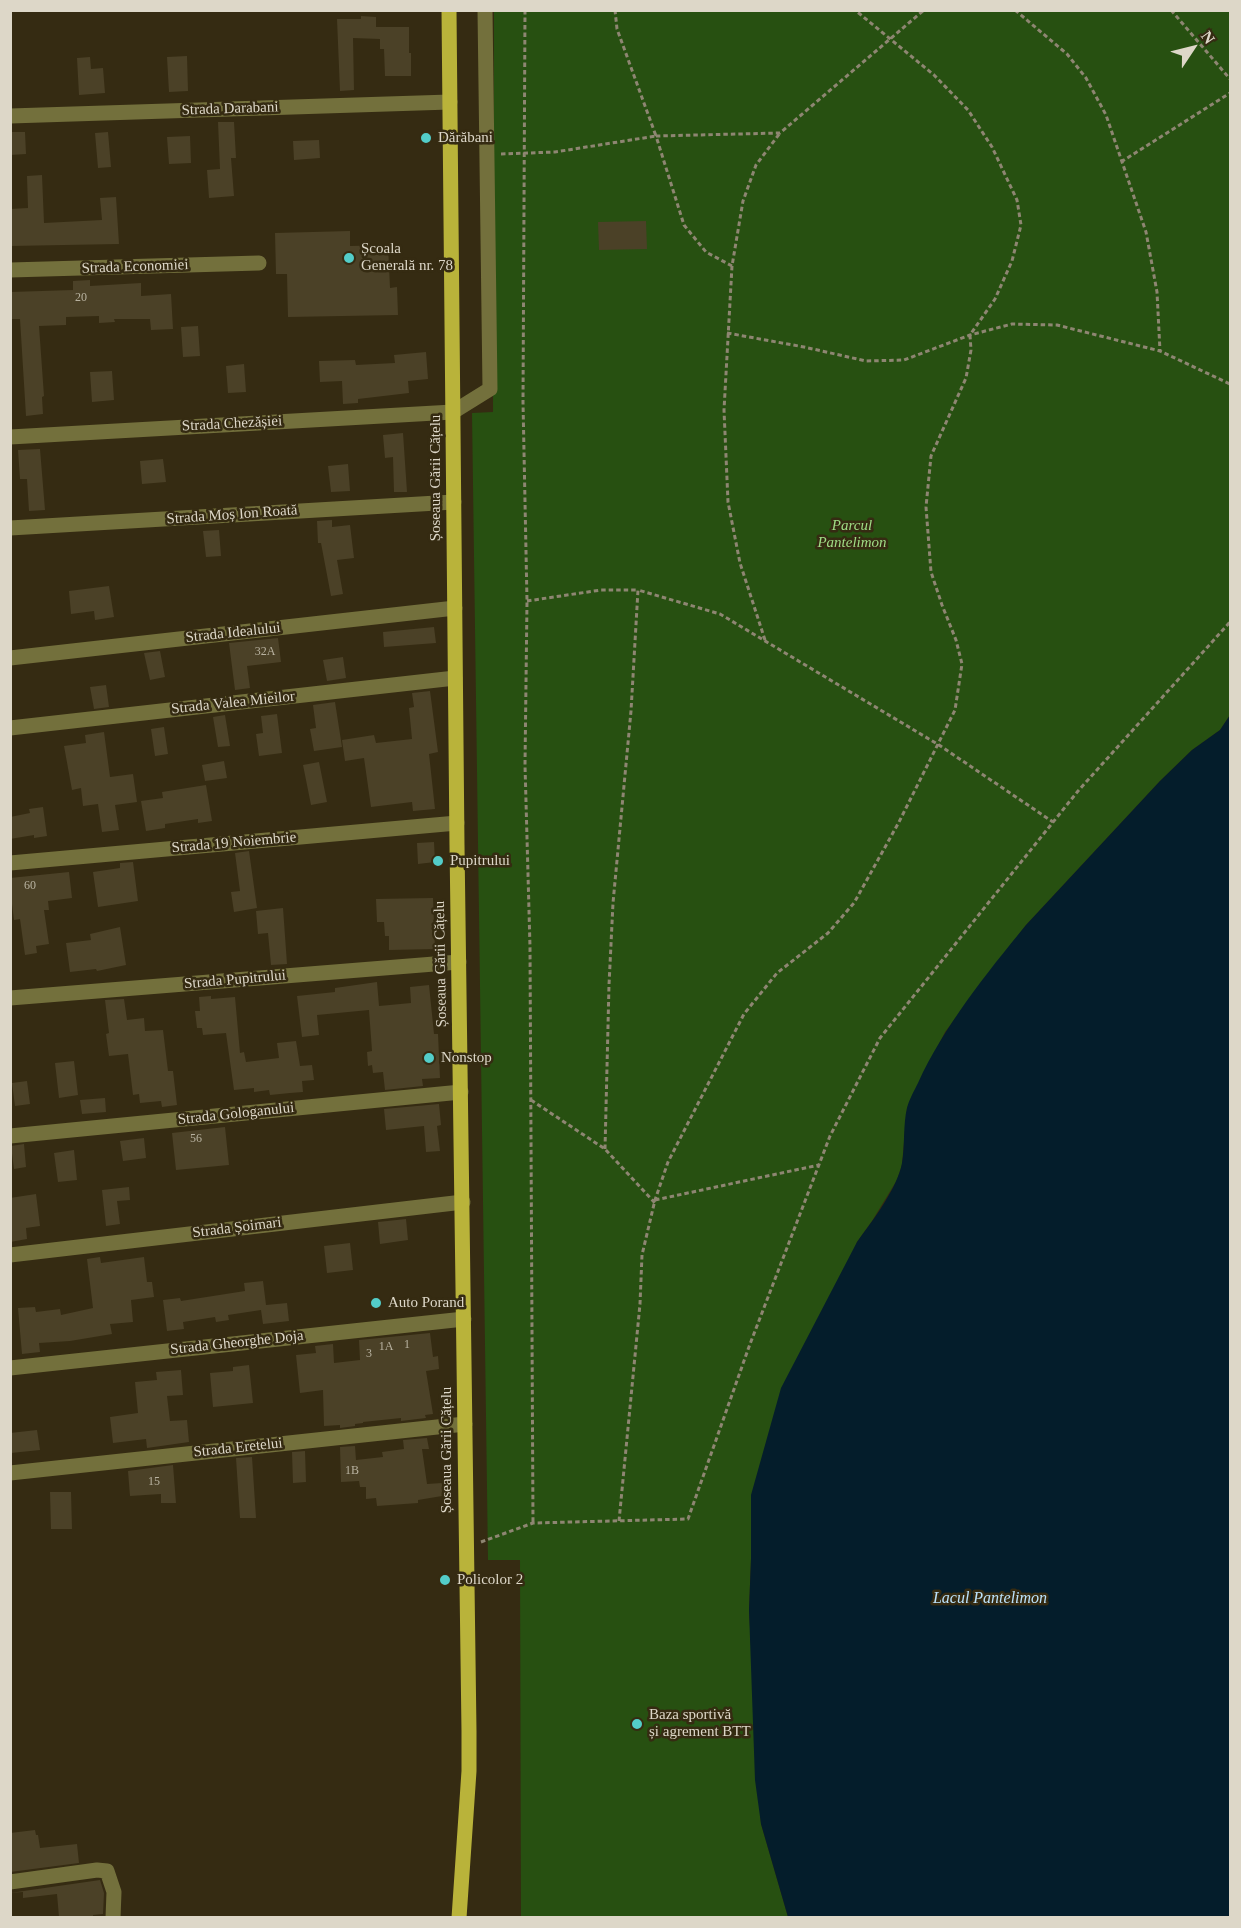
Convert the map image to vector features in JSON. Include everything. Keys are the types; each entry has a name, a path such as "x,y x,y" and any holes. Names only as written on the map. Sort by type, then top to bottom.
{"main road":[{"name":"Șoseaua Gării Cățelu","path":"449,10 469,1771 459,1917"}],"street":[{"path":"453,412 490,389 485,10"},
{"name":"Strada Darabani","path":"10,116 450,102"},
{"name":"Strada Economiei","path":"10,270 259,263"},
{"name":"Strada Chezășiei","path":"10,437 453,412"},
{"name":"Strada Moș Ion Roată","path":"10,528 454,502"},
{"name":"Strada Idealului","path":"10,658 455,608"},
{"name":"Strada Valea Mieilor","path":"10,728 455,678"},
{"name":"Strada 19 Noiembrie","path":"10,863 457,823"},
{"name":"Strada Pupitrului","path":"10,998 459,962"},
{"name":"Strada Gologanului","path":"10,1136 460,1092"},
{"name":"Strada Șoimari","path":"10,1255 463,1203"},
{"name":"Strada Gheorghe Doja","path":"10,1368 464,1319"},
{"name":"Strada Eretelui","path":"10,1473 465,1425"},
{"path":"10,1882 97,1870 107,1871 114,1892 113,1917"}],"path":[{"path":"525,10 523,402 528,601 525,765 530,946 534,1523"},
{"path":"615,10 617,28 656,136 684,225 706,252 732,266"},
{"path":"619,1521 640,1305 642,1255 668,1162 744,1014 777,973 828,933 854,903 939,745 955,710 962,664 957,640 931,572 926,507 931,456 966,378 971,350 970,335 995,299 1011,261 1021,225 1017,200 992,147 968,110 934,75 855,10"},
{"path":"765,640 740,563 728,502 724,410 727,333 732,266 743,201 756,165 780,133 924,10"},
{"path":"1014,10 1067,54 1086,78 1106,115 1146,232 1157,292 1160,351"},
{"path":"1171,10 1230,79"},
{"path":"1121,162 1230,93"},
{"path":"487,155 555,152 656,136 780,133"},
{"path":"727,333 866,361 904,360 970,335 1012,324 1057,325 1160,351 1230,384"},
{"path":"528,601 601,591 638,590 720,614 939,745 1053,822"},
{"path":"605,1149 613,903 631,711 638,590"},
{"path":"466,1548 534,1523 688,1519 750,1344 830,1136 880,1038 1078,791 1230,622"},
{"path":"531,1100 605,1149 655,1202"},
{"path":"655,1202 819,1165"}],"green space":[{"name":"Parcul Pantelimon","path":"494,11 1230,11 1230,715 1220,730 1192,750 1160,781 1026,925 945,1032 907,1108 902,1165 897,1180 857,1242 751,1559 749,1610 761,1824 788,1917 521,1917 520,1560 488,1560 472,413 493,412"}],"water":[{"name":"Lacul Pantelimon","path":"1230,715 1230,1917 788,1917 761,1824 755,1780 749,1610 751,1495 781,1388 857,1242 884,1204 895,1183 902,1163 908,1105 928,1062 953,1021 981,981 1026,925 1160,781 1192,750 1220,730"}],"building":[{"path":"361,16 376,17 376,27 409,27 411,76 385,76 384,49 380,49 380,39 353,38 354,90 340,91 337,19 361,19"},
{"path":"187,56 188,91 169,92 167,57"},
{"path":"90,57 91,69 103,68 105,93 79,95 77,58"},
{"path":"218,122 234,122 236,158 231,158 234,196 209,198 207,170 220,169"},
{"path":"10,132 25,132 26,154 10,155"},
{"path":"108,132 111,167 98,168 95,133"},
{"path":"190,136 191,163 169,164 167,137"},
{"path":"319,140 320,158 294,160 293,141"},
{"path":"42,175 44,223 102,220 100,198 116,197 119,244 10,246 10,209 28,208 27,176"},
{"path":"646,221 647,249 599,250 598,222"},
{"path":"350,231 350,246 388,245 390,288 397,287 398,315 288,317 287,274 276,274 275,233"},
{"path":"90,280 90,286 141,283 141,296 171,294 173,329 151,330 150,319 114,319 115,322 99,323 99,316 66,317 66,325 39,326 44,396 42,397 43,414 26,416 20,319 10,319 10,292 73,290 73,281"},
{"path":"198,326 200,356 183,357 181,327"},
{"path":"426,352 428,379 408,381 409,393 358,399 358,403 343,404 342,381 320,382 319,361 355,360 356,365 395,363 394,355"},
{"path":"244,364 246,392 228,393 226,366"},
{"path":"112,371 114,400 92,402 90,372"},
{"path":"403,433 407,492 394,492 393,457 385,458 383,435"},
{"path":"40,449 45,510 29,511 27,479 20,479 18,450"},
{"path":"163,459 166,482 142,484 140,461"},
{"path":"348,464 350,491 331,492 328,466"},
{"path":"332,520 332,527 350,525 354,558 337,560 343,594 331,596 321,543 318,543 317,521"},
{"path":"219,530 221,556 206,557 203,531"},
{"path":"109,586 114,617 95,620 94,611 71,614 69,591"},
{"path":"434,627 436,643 384,647 383,632"},
{"path":"278,638 281,662 247,666 250,688 235,690 229,643"},
{"path":"160,651 165,677 150,680 144,653"},
{"path":"343,657 346,678 327,681 323,660"},
{"path":"106,685 109,707 94,709 90,687"},
{"path":"430,691 438,752 429,754 435,809 413,811 412,802 371,807 364,758 345,761 342,740 374,735 376,743 412,739 409,708 414,707 412,693"},
{"path":"335,702 342,747 314,751 310,729 316,728 313,705"},
{"path":"277,714 282,753 259,756 256,734 263,733 261,716"},
{"path":"225,715 230,746 218,747 213,717"},
{"path":"164,727 168,754 155,756 151,729"},
{"path":"104,732 110,777 133,774 137,802 115,805 119,830 102,832 98,804 83,806 81,788 72,790 64,746 86,743 85,735"},
{"path":"224,761 227,778 205,781 202,765"},
{"path":"319,762 327,802 311,805 303,765"},
{"path":"206,785 212,821 198,823 198,819 165,824 165,828 146,831 141,801 163,798 162,792"},
{"path":"43,807 47,836 34,838 34,835 10,839 10,817 30,813 29,809"},
{"path":"434,842 435,862 418,864 417,843"},
{"path":"249,851 257,908 234,912 231,892 240,891 235,853"},
{"path":"133,862 138,901 98,907 93,872 120,868 120,863"},
{"path":"69,872 72,898 48,901 49,910 44,910 49,944 36,946 37,953 25,955 20,919 14,920 12,904 10,904 10,878"},
{"path":"433,898 435,949 389,950 389,936 385,936 384,922 377,922 376,899"},
{"path":"283,908 287,964 271,965 268,933 258,934 256,911"},
{"path":"120,927 126,965 97,971 96,969 70,972 66,943 91,940 90,934"},
{"path":"377,982 379,1006 411,1003 410,987 429,985 434,1034 438,1034 440,1078 422,1079 423,1086 385,1090 383,1072 373,1073 372,1065 368,1066 367,1052 372,1051 369,1010 317,1015 319,1035 302,1037 297,996 335,992 335,988"},
{"path":"211,996 211,999 235,997 240,1053 244,1052 246,1062 279,1058 277,1043 296,1041 300,1066 312,1065 314,1080 302,1081 303,1092 270,1095 269,1090 254,1092 254,1088 234,1090 226,1033 203,1035 202,1028 197,1028 195,1011 200,1011 199,997"},
{"path":"124,999 127,1020 144,1018 145,1031 163,1030 168,1071 173,1071 177,1105 162,1107 161,1101 140,1103 139,1094 133,1095 128,1054 109,1056 105,1000"},
{"path":"74,1061 78,1095 59,1098 55,1063"},
{"path":"27,1081 30,1104 15,1106 12,1083"},
{"path":"105,1098 106,1112 82,1114 80,1100"},
{"path":"439,1104 441,1125 437,1126 440,1151 426,1152 424,1126 386,1130 384,1109"},
{"path":"225,1127 229,1165 176,1170 172,1133"},
{"path":"144,1138 146,1158 123,1161 120,1141"},
{"path":"24,1144 26,1167 14,1169 11,1146"},
{"path":"74,1150 77,1180 58,1182 54,1153"},
{"path":"129,1187 130,1200 117,1201 120,1224 106,1226 102,1190"},
{"path":"36,1194 40,1226 26,1228 27,1239 10,1242 10,1198"},
{"path":"406,1219 408,1240 380,1244 378,1222"},
{"path":"350,1243 353,1270 327,1273 324,1246"},
{"path":"100,1257 101,1263 144,1257 147,1282 152,1282 154,1297 131,1300 133,1322 110,1324 112,1334 70,1341 39,1343 40,1352 22,1354 18,1308 35,1307 36,1312 60,1309 61,1315 93,1308 87,1259"},
{"path":"263,1281 266,1305 287,1303 289,1321 263,1324 261,1310 228,1315 229,1320 216,1322 215,1317 183,1322 184,1329 167,1331 163,1300 180,1298 181,1301 245,1291 244,1283"},
{"path":"430,1333 433,1357 438,1356 439,1369 426,1371 433,1414 425,1415 426,1418 363,1422 355,1426 340,1428 340,1425 324,1426 323,1390 300,1393 296,1355 316,1353 315,1346 333,1344 334,1363 360,1360 359,1340"},
{"path":"249,1365 253,1403 213,1407 210,1373 233,1371 233,1367"},
{"path":"181,1370 183,1395 167,1396 170,1421 187,1420 189,1442 147,1448 146,1439 113,1443 110,1417 138,1413 135,1382 157,1380 156,1372"},
{"path":"37,1430 40,1450 11,1453 10,1433"},
{"path":"427,1438 429,1449 422,1449 427,1484 442,1483 442,1496 418,1500 418,1503 377,1506 376,1498 366,1499 366,1487 360,1487 359,1481 341,1482 340,1447 355,1446 356,1460 383,1457 382,1452 404,1449 403,1440"},
{"path":"305,1451 306,1482 293,1483 292,1452"},
{"path":"252,1457 256,1518 240,1518 236,1458"},
{"path":"173,1465 176,1503 161,1503 161,1494 130,1496 128,1471"},
{"path":"50,1492 71,1492 72,1529 51,1529"},
{"path":"35,1830 40,1848 77,1844 79,1863 10,1872 10,1833"},
{"path":"100,1880 104,1893 103,1914 93,1915 93,1917 59,1917 57,1894 23,1898 23,1892 10,1893"}],"place":[{"name":"Dărăbani","path":"426,138"},
{"name":"Școala Generală nr. 78","path":"349,258"},
{"name":"Pupitrului","path":"438,861"},
{"name":"Nonstop","path":"429,1058"},
{"name":"Auto Porand","path":"376,1303"},
{"name":"Policolor 2","path":"445,1580"},
{"name":"Baza sportivă și agrement BTT","path":"637,1724"}]}
